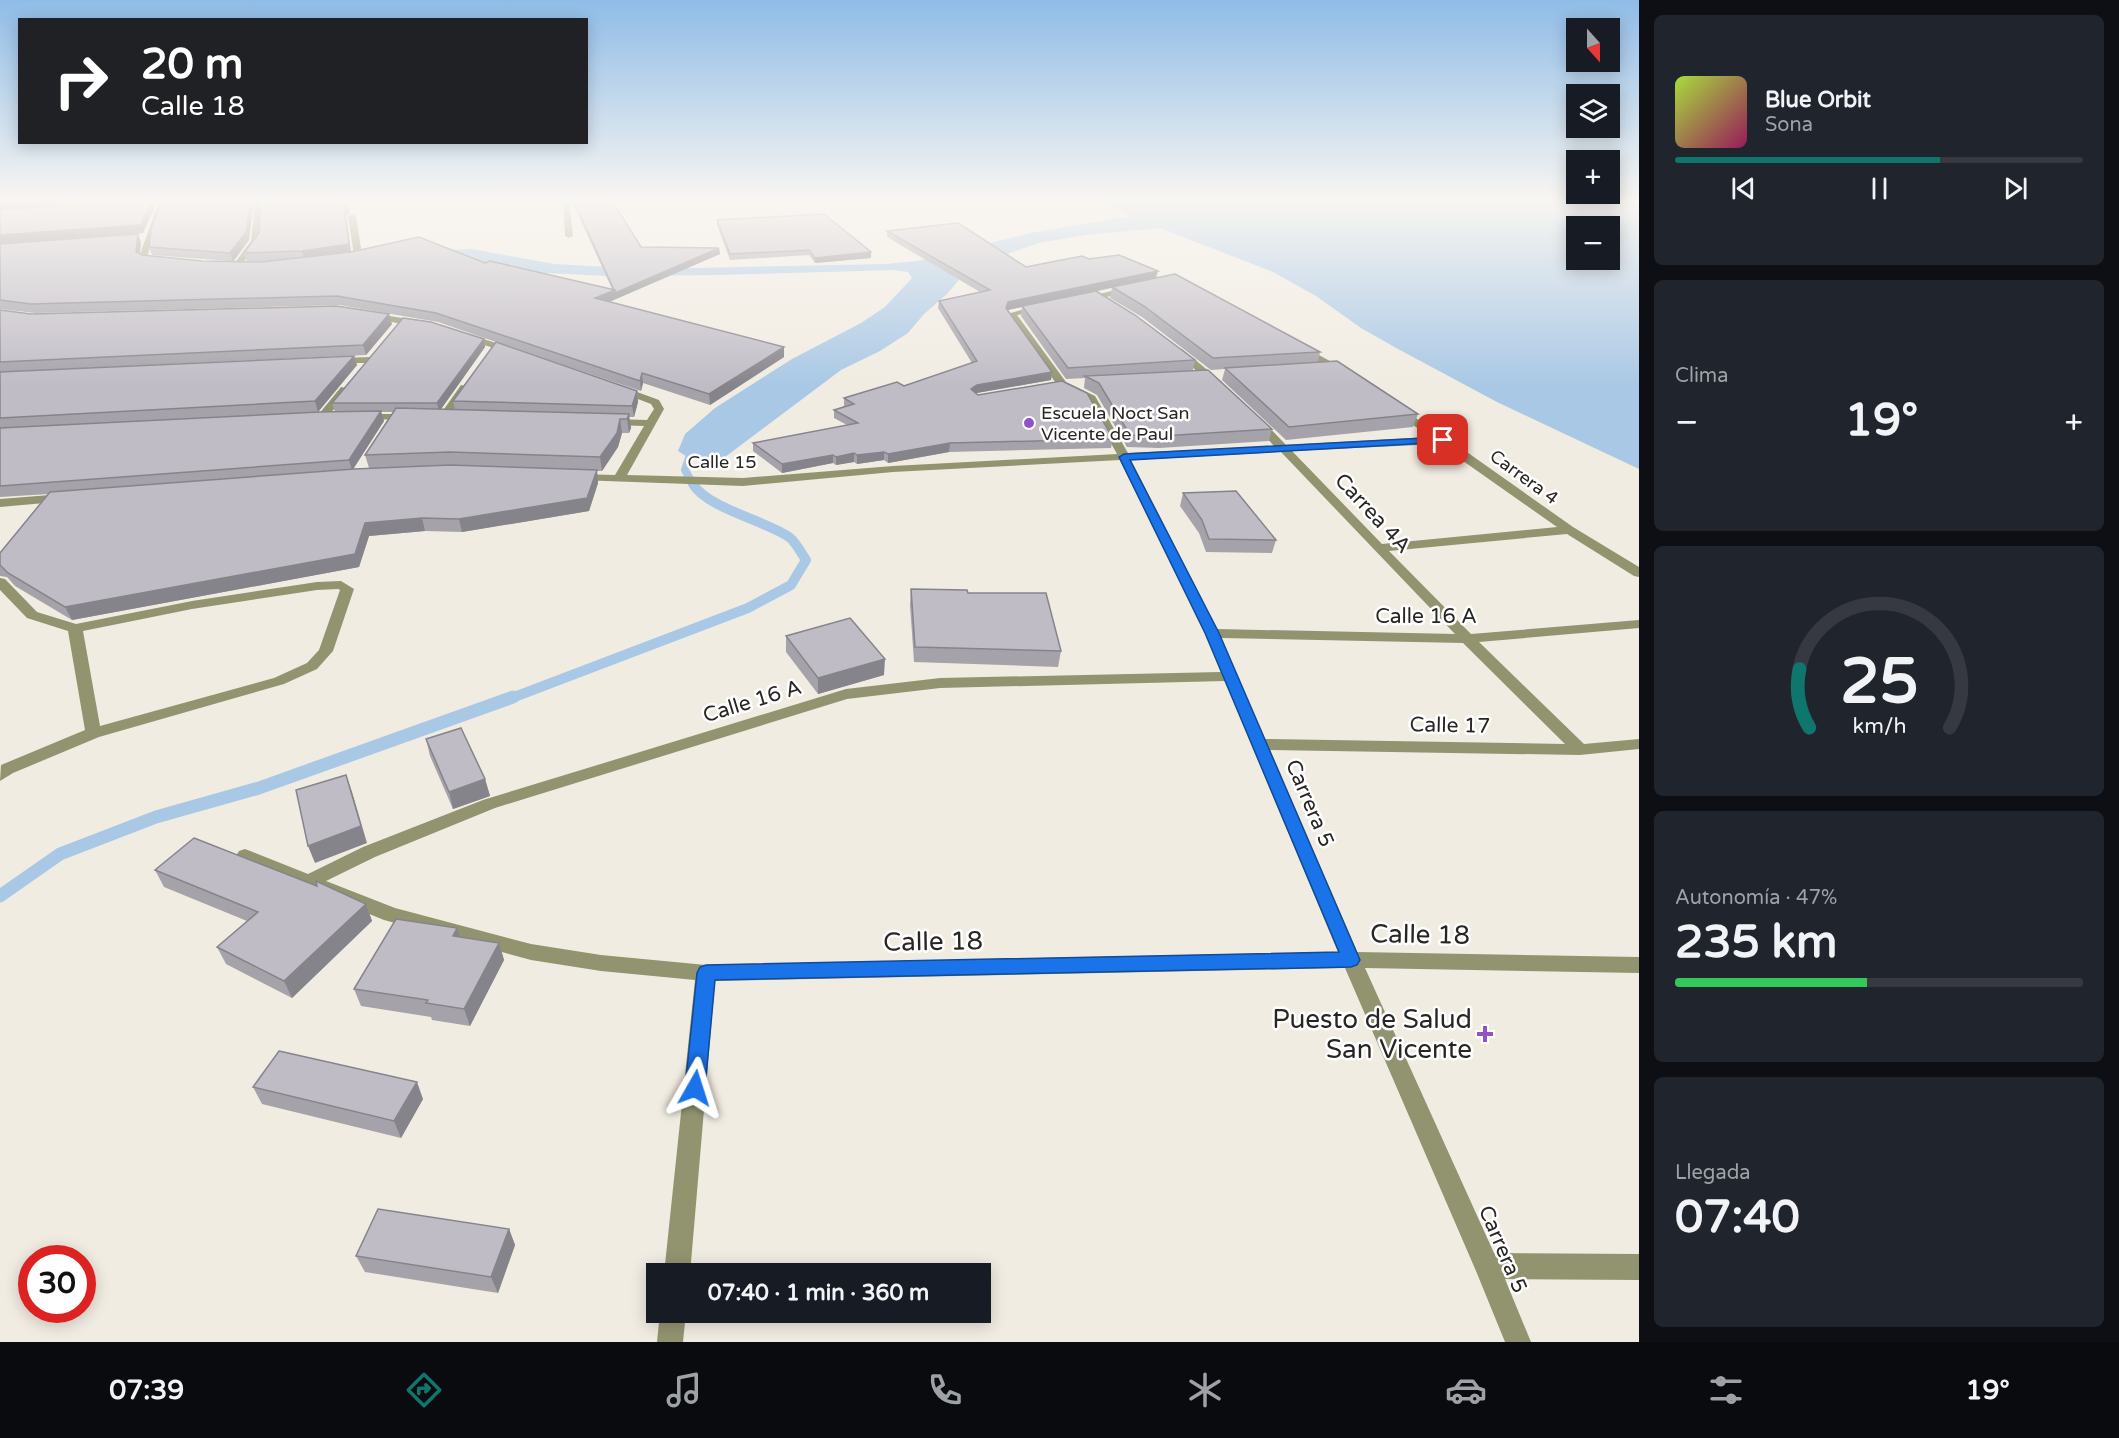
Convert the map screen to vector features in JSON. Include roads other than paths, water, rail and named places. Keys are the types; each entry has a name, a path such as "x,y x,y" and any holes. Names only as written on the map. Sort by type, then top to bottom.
{"street":[{"path":"237,265 240,262"},
{"path":"227,265 248,266"},
{"path":"1076,300 1139,287"},
{"path":"1097,296 1115,305"},
{"name":"Carrera 5","path":"1054,305 1011,314 1057,385 1091,399 1124,457 1212,633 1351,960 1487,1266 1518,1342"},
{"path":"360,314 399,325 434,326"},
{"path":"454,333 527,356"},
{"path":"1164,340 1217,376 1228,393"},
{"path":"1288,341 1356,381"},
{"path":"489,354 495,345"},
{"path":"322,362 370,360"},
{"path":"1314,369 1336,368"},
{"path":"1188,378 1217,376"},
{"path":"349,384 316,417 392,421 436,419 469,382"},
{"path":"1057,385 1085,382"},
{"path":"613,387 655,402 659,410 619,478"},
{"name":"Carrera 4","path":"1395,407 1569,530 1639,573"},
{"name":"Carrea 4A","path":"1244,409 1286,449 1467,639 1580,750"},
{"path":"594,422 652,423"},
{"name":"Calle 15","path":"571,477 743,482 894,469 1443,440"},
{"path":"0,503 71,498"},
{"path":"1379,548 1569,530"},
{"path":"0,582 32,615 75,628 192,605 317,586 341,585 347,589 326,651 312,666 279,681 93,733 7,769 0,775"},
{"name":"Calle 16 A","path":"1212,633 1467,639 1639,624"},
{"path":"75,628 93,733"},
{"name":"Calle 16 A","path":"310,881 369,852 489,804 846,694 940,683 1231,676"},
{"name":"Calle 17","path":"1261,744 1580,750 1639,744"},
{"name":"Calle 18","path":"245,856 391,915 531,952 601,963 706,973 1351,960 1639,965"},
{"path":"678,1263 706,973"},
{"path":"1487,1266 1639,1267"},
{"path":"670,1342 672,1323"}],"water":[{"path":"397,262 541,262 647,269 991,262 963,275 908,333 880,351 841,370 725,457 689,458 678,451 685,434 715,408 792,359 861,323 885,307 912,278 908,272 894,270 607,276 525,272 315,281"},
{"path":"1246,262 1566,262 1566,270 1620,270 1620,262 1639,262 1639,469 1497,402 1398,349 1361,328 1316,296 1273,272"}],"waterway":[{"path":"694,486 685,470 689,458 699,449"},
{"path":"509,699 748,608 791,585 806,560 792,539 723,507 700,493 693,484"},
{"path":"0,896 60,854 156,817 259,788 513,697"}],"place":[{"name":"Escuela Noct San Vicente de Paul","path":"1029,423"},
{"name":"Puesto de Salud San Vicente","path":"1485,1034"}]}
